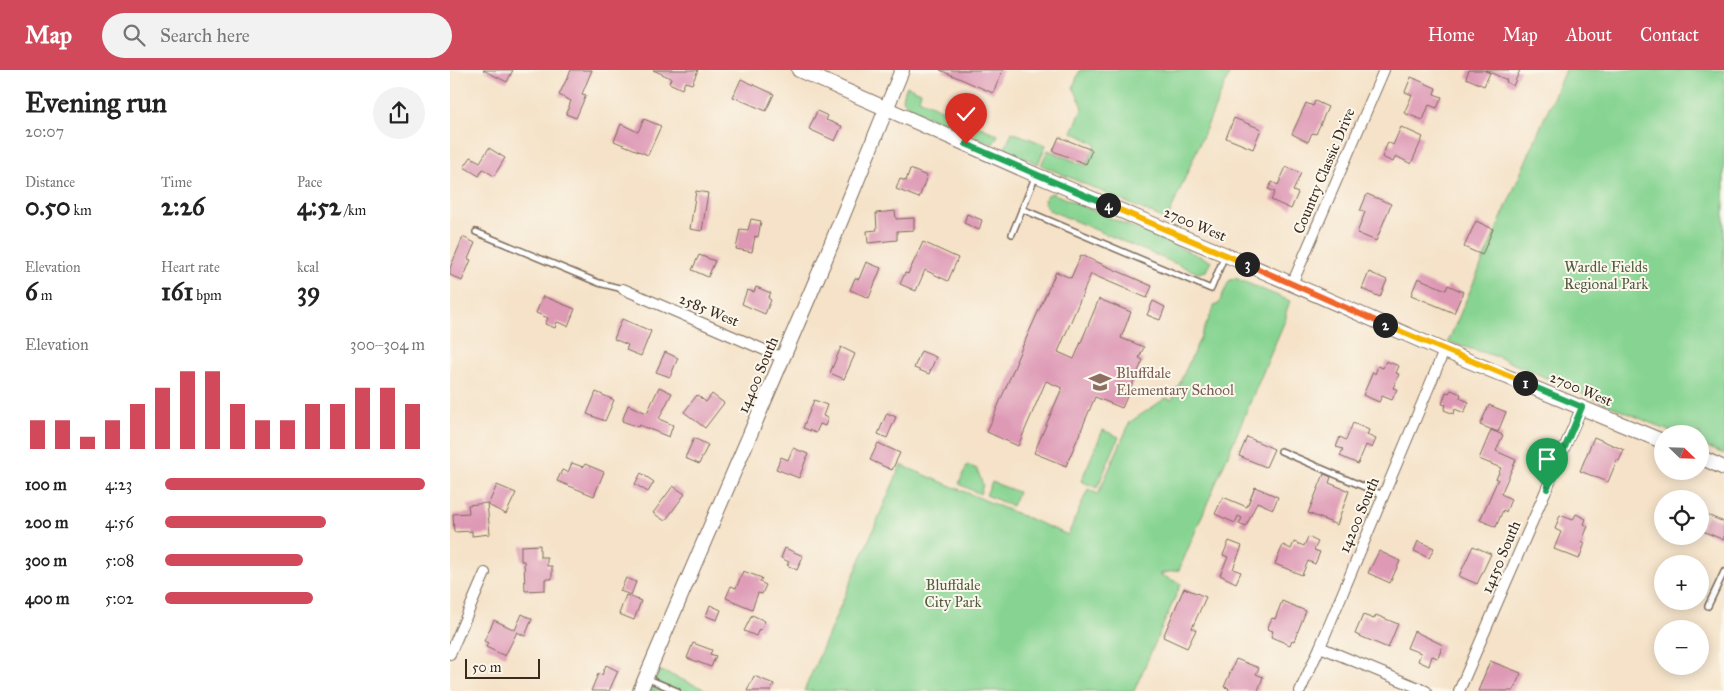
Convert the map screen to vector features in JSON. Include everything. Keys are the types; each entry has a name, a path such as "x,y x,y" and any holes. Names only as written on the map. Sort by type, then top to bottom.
{"main road":[{"name":"2700 West","path":"799,70 1036,175 1226,255 1444,351 1654,438"},
{"name":"14400 South","path":"643,685 826,257 902,70"},
{"path":"1709,462 1724,468"}],"street":[{"name":"Country Classic Drive","path":"1292,284 1384,70"},
{"name":"2585 West","path":"623,289 783,358"},
{"name":"14200 South","path":"1300,691 1444,351"},
{"name":"14150 South","path":"1459,691 1582,407"},
{"path":"450,654 485,573"},
{"path":"1320,647 1426,691"}],"lane":[{"path":"1012,234 1036,175"},
{"path":"1022,209 1211,289 1226,255"},
{"path":"476,232 599,283 623,289"},
{"path":"1281,451 1384,495"},
{"path":"1709,604 1724,572"},
{"path":"643,685 677,691"}],"green space":[{"path":"1080,70 1231,70 1167,220 1041,165 1048,150 1086,166 1096,144 1072,132 1083,107 1073,87"},
{"name":"Wardle Fields Regional Park","path":"1565,70 1724,70 1724,454 1709,448 1709,425 1655,425 1498,357 1448,342"},
{"path":"907,86 921,92 919,99 998,135 993,144 909,108 902,98"},
{"path":"1012,132 1046,145 1038,164 1005,149"},
{"path":"1052,193 1211,261 1206,271 1198,273 1049,210 1045,205 1045,200 1046,196"},
{"name":"Bluffdale City Park","path":"1235,278 1290,301 1286,318 1179,570 1159,574 1181,584 1134,691 804,691 901,465 1068,535 1088,489 1098,494 1130,422 1166,398 1172,400 1215,305 1218,305 1229,281"},
{"path":"1103,430 1119,437 1097,488 1081,481"},
{"path":"967,465 977,469 983,485 980,494 959,484"},
{"path":"992,482 1018,492 1012,506 986,495"},
{"path":"659,670 709,691 650,691"}],"building":[{"path":"483,70 513,70 507,82"},
{"path":"571,70 592,70 582,94 586,95 576,118 566,114 571,101 559,95"},
{"path":"653,70 698,70 692,84 685,82 682,89 669,83 671,78"},
{"path":"940,70 1003,70 993,93"},
{"path":"1469,70 1483,70 1490,73 1484,86 1466,78"},
{"path":"1485,70 1520,70 1513,86 1506,82 1507,80"},
{"path":"1411,77 1436,88 1434,94 1442,97 1437,108 1429,105 1423,120 1404,113 1412,95 1405,92"},
{"path":"741,79 774,94 766,111 733,97"},
{"path":"1315,101 1328,107 1316,134 1312,133 1308,142 1292,134 1306,103 1313,106"},
{"path":"817,111 828,116 826,120 842,126 835,141 809,129"},
{"path":"1234,118 1261,129 1253,149 1226,138"},
{"path":"644,119 661,126 648,155 614,141 621,124 638,132"},
{"path":"1401,127 1423,137 1411,164 1396,156 1393,162 1382,157 1388,142 1393,145"},
{"path":"1059,137 1092,150 1086,164 1053,151"},
{"path":"489,148 505,158 494,176 483,169 479,176 464,167 471,157 480,162"},
{"path":"1286,167 1301,173 1293,191 1298,193 1291,209 1271,200 1275,192 1268,189 1272,182 1278,185"},
{"path":"910,169 927,176 919,198 896,189 900,179 906,181"},
{"path":"696,191 708,193 702,231 690,229"},
{"path":"1367,194 1391,204 1376,241 1357,233 1365,212 1360,211"},
{"path":"895,211 896,219 914,218 914,230 897,231 897,240 868,243 867,231 877,230 876,213"},
{"path":"967,214 982,220 979,230 964,223"},
{"path":"751,219 761,221 758,237 755,236 752,252 736,249 740,229 748,230"},
{"path":"1476,221 1493,229 1482,255 1464,247"},
{"path":"463,237 475,243 468,259 471,260 462,281 450,275 450,268"},
{"path":"923,242 958,258 948,281 925,270 916,291 900,284 905,273 908,274"},
{"path":"699,255 715,261 708,277 692,270"},
{"path":"1081,255 1152,286 1147,298 1091,274 1058,352 1074,359 1099,299 1131,312 1121,338 1144,347 1139,358 1143,360 1122,408 1095,397 1066,466 1034,453 1062,388 1046,381 1018,446 987,432 1056,272 1071,278"},
{"path":"866,262 881,268 869,298 850,290 855,278 859,279"},
{"path":"1369,272 1387,280 1380,297 1362,289"},
{"path":"1418,278 1446,290 1448,285 1463,292 1454,313 1411,295"},
{"path":"756,287 771,293 768,298 771,300 765,314 742,304 747,290 754,292"},
{"path":"543,296 575,309 568,326 557,322 555,328 545,324 548,318 536,313"},
{"path":"1153,301 1165,307 1160,320 1147,315"},
{"path":"622,319 651,331 641,356 626,350 628,345 614,339"},
{"path":"841,347 855,354 844,379 830,373"},
{"path":"921,351 936,357 929,374 914,368"},
{"path":"665,352 678,358 670,377 656,372"},
{"path":"1386,361 1399,366 1396,373 1399,374 1393,388 1397,389 1392,400 1382,396 1379,402 1363,395 1373,372 1375,374 1378,366 1383,368"},
{"path":"659,387 672,393 659,419 673,425 669,437 639,425 638,427 622,421 628,405 647,413"},
{"path":"1451,390 1461,394 1460,398 1469,402 1464,413 1455,409 1454,414 1444,410 1446,405 1442,404 1446,392 1449,393"},
{"path":"596,392 614,400 605,421 587,414"},
{"path":"712,394 724,403 705,428 684,412 697,395 706,402"},
{"path":"814,400 827,405 823,416 828,418 825,426 820,424 816,433 803,428"},
{"path":"1489,405 1506,412 1498,432 1480,425"},
{"path":"887,413 896,417 887,438 878,434"},
{"path":"1353,423 1369,430 1367,435 1376,439 1372,448 1366,445 1358,464 1340,456 1343,449 1336,447 1340,437 1346,440"},
{"path":"1491,430 1503,435 1496,451 1516,460 1501,494 1511,499 1506,512 1503,510 1496,527 1480,520 1501,468 1479,459"},
{"path":"1247,437 1274,449 1266,467 1239,456"},
{"path":"1594,437 1624,450 1619,461 1617,460 1608,482 1580,471"},
{"path":"694,438 708,445 699,464 685,458"},
{"path":"878,443 900,453 892,470 870,460"},
{"path":"793,448 808,454 799,478 776,469 781,457 788,460"},
{"path":"572,463 583,467 585,464 604,472 594,496 557,481 562,470 568,472"},
{"path":"641,473 654,482 648,492 635,484"},
{"path":"1324,474 1331,477 1329,483 1349,491 1337,525 1308,513"},
{"path":"497,485 516,493 506,514 488,505"},
{"path":"673,486 685,494 665,521 653,513"},
{"path":"1255,487 1278,497 1273,509 1257,502 1246,527 1239,524 1242,518 1238,516 1235,523 1215,514 1223,497 1247,507"},
{"path":"487,503 490,534 472,536 472,531 454,532 453,514 469,513 468,505"},
{"path":"1576,514 1586,519 1584,524 1588,526 1582,541 1585,543 1579,559 1554,549 1561,532 1555,529 1560,515 1573,520"},
{"path":"1709,516 1724,522 1724,540 1709,534"},
{"path":"1308,537 1318,542 1314,550 1320,552 1315,564 1308,561 1302,575 1275,564 1283,545 1291,549 1294,542 1304,546"},
{"path":"1229,541 1242,546 1233,569 1241,572 1236,583 1220,575 1228,557 1223,555"},
{"path":"1418,541 1434,548 1429,558 1414,551"},
{"path":"540,545 540,557 547,557 547,566 552,566 552,579 545,579 545,590 525,591 524,561 521,561 521,546"},
{"path":"1473,546 1491,554 1477,584 1459,576"},
{"path":"785,548 803,556 797,570 787,565 789,562 781,558"},
{"path":"1379,551 1400,561 1390,583 1368,573"},
{"path":"743,571 762,578 760,582 766,585 762,594 758,593 752,609 726,598 731,586 736,588"},
{"path":"626,578 636,582 631,595 620,591"},
{"path":"1184,588 1206,597 1192,628 1196,630 1187,648 1163,637"},
{"path":"626,595 641,601 634,620 619,614"},
{"path":"1282,601 1306,611 1294,641 1292,640 1290,645 1271,637 1273,631 1267,629 1272,618 1275,619"},
{"path":"710,605 721,610 717,620 706,616"},
{"path":"522,614 532,619 525,636 517,632 505,656 486,647 488,643 484,641 494,620 515,630"},
{"path":"752,615 765,621 756,636 744,631"},
{"path":"1363,615 1374,619 1376,615 1398,624 1388,648 1355,634"},
{"path":"1414,631 1443,645 1438,658 1432,656 1429,666 1418,661 1421,653 1407,648"},
{"path":"693,643 712,650 710,654 716,656 711,667 687,658"},
{"path":"1236,659 1259,668 1256,674 1263,677 1258,691 1228,691 1229,688 1224,687"},
{"path":"1490,661 1521,673 1513,691 1478,691"},
{"path":"606,665 618,671 609,691 591,691 598,674 602,675"},
{"path":"754,676 774,684 771,691 747,691"}],"place":[{"name":"Bluffdale Elementary School","path":"1100,382"}],"route":[{"path":"966,144 1440,349 1582,407 1547,489"}]}
